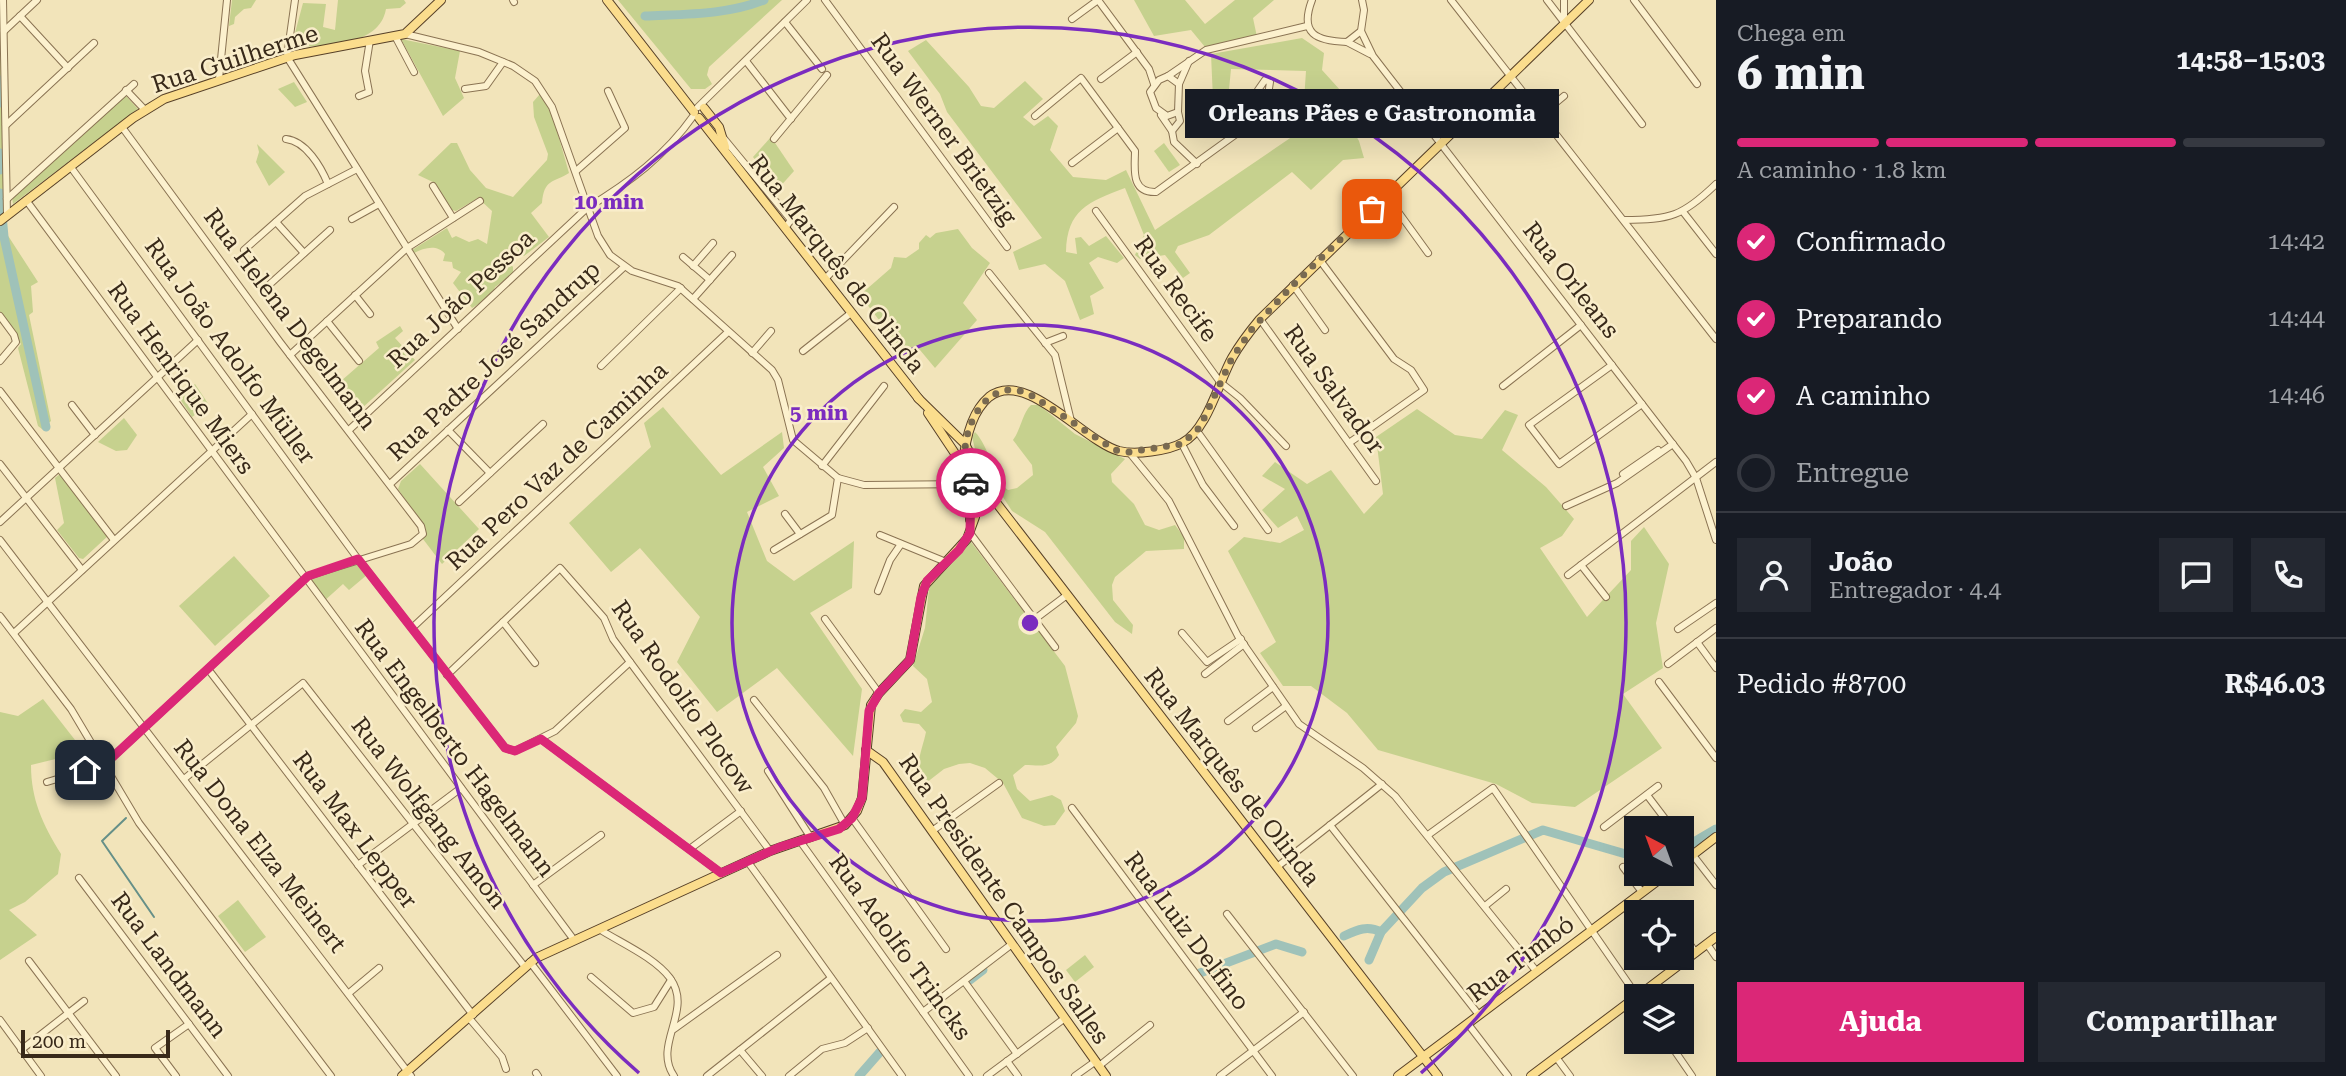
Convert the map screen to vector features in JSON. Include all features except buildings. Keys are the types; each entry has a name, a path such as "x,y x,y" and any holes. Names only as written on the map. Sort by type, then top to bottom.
{"main road":[{"path":"405,34 441,0"},
{"path":"607,0 686,102 698,112"},
{"path":"954,433 964,433 987,399 1011,389 1031,395 1115,450 1129,452 1182,444 1197,431 1239,347 1260,319 1589,0"},
{"name":"Rua Guilherme","path":"4,218 122,127 164,99 287,57 405,34"},
{"name":"Rua Marquês de Olinda","path":"698,112 711,134 918,398 975,487 995,501"},
{"name":"Rua Marquês de Olinda","path":"698,112 721,135 726,153"},
{"path":"711,134 721,135"},
{"name":"Rua Marquês de Olinda","path":"918,398 965,444 995,501 1438,1076"},
{"path":"962,465 965,444 973,421"},
{"path":"962,465 968,457 973,458 970,442 973,421"},
{"path":"970,533 975,487 982,476"},
{"path":"407,1074 527,964 770,851 845,825 852,818 862,798 869,711 879,693 910,660 924,586 970,533 976,507 975,487"},
{"path":"976,507 995,501"},
{"name":"Rua Presidente Campos Salles","path":"866,750 878,756 1106,1076"},
{"path":"1694,850 1716,837"},
{"name":"Rua Timbó","path":"1398,1076 1650,886"},
{"path":"1653,984 1716,937"},
{"path":"1531,1076 1624,1006"}],"street":[{"path":"3,0 7,199 4,218"},
{"path":"4,31 37,0"},
{"path":"219,79 227,0"},
{"path":"295,0 287,57 457,329"},
{"name":"Rua João Pessoa","path":"349,430 587,208 651,164 670,146 707,99 807,0"},
{"name":"Rua Werner Brietzig","path":"825,0 1007,247"},
{"path":"1072,19 1098,0 1149,69 1154,85 1151,100 1172,131 1174,142 1198,164"},
{"path":"1154,85 1206,50 1307,26 1312,0"},
{"path":"1347,42 1361,31 1364,10 1362,0"},
{"path":"1451,0 1716,340"},
{"path":"1547,0 1642,124"},
{"path":"1563,0 1565,23"},
{"path":"1634,0 1697,84"},
{"path":"20,16 68,68"},
{"path":"774,139 788,116 824,72 785,22"},
{"name":"Rua Orleans","path":"1307,26 1319,39 1347,42 1373,56"},
{"name":"Rua Orleans","path":"1361,31 1373,56 1672,443 1696,478 1716,540"},
{"name":"Rua Guilherme","path":"405,34 457,45 503,62 529,76 545,94 576,171 587,208 606,250 624,267"},
{"path":"395,36 414,72"},
{"path":"359,96 369,92 365,71 370,40"},
{"path":"6,125 94,43"},
{"path":"1101,79 1137,52"},
{"path":"1172,131 1180,121 1179,84 1189,59"},
{"path":"746,61 788,116"},
{"path":"465,89 486,86 503,62"},
{"path":"1149,69 1179,84"},
{"path":"1035,116 1081,78 1135,151 1133,173 1144,190 1162,190 1250,124 1263,102 1270,88 1258,90 1263,102"},
{"path":"7,199 134,83"},
{"path":"126,90 145,110"},
{"path":"576,171 625,128 608,91"},
{"path":"1541,115 1564,96"},
{"path":"1160,113 1167,116 1178,112"},
{"name":"Rua Helena Degelmann","path":"122,127 290,355 421,526 422,536 411,544 358,559"},
{"path":"1072,163 1118,128"},
{"path":"721,135 791,220 785,228"},
{"path":"286,139 294,140 310,154 328,184"},
{"name":"Rua João Adolfo Müller","path":"70,166 358,559 500,743 515,751 541,739"},
{"path":"244,250 304,196 357,169"},
{"path":"1624,220 1659,219 1684,213 1716,184"},
{"path":"433,186 453,218"},
{"path":"1386,195 1428,253"},
{"name":"Rua Henrique Miers","path":"26,200 305,579"},
{"path":"290,355 407,248 480,201"},
{"path":"352,219 379,204"},
{"path":"825,279 894,207"},
{"name":"Rua Recife","path":"1096,211 1220,382 1240,398 1286,446"},
{"path":"1684,213 1716,254"},
{"path":"276,222 304,253"},
{"path":"270,284 330,230"},
{"path":"693,265 713,243"},
{"path":"693,299 732,256"},
{"path":"683,257 710,280"},
{"path":"1319,259 1394,359 1411,370 1424,390 1349,443"},
{"path":"624,267 668,280 681,288 775,374 796,446 838,478 864,485 956,484 975,487"},
{"name":"Rua Padre José Sandrup","path":"390,484 624,267"},
{"path":"989,273 1056,360 1071,423"},
{"path":"1293,285 1325,330"},
{"path":"601,366 681,288"},
{"path":"355,295 370,314"},
{"path":"803,351 851,313"},
{"path":"0,316 15,335 16,342 0,361"},
{"name":"Rua Salvador","path":"1260,319 1376,481"},
{"path":"327,321 359,361"},
{"path":"1503,386 1581,325"},
{"path":"752,353 771,331"},
{"name":"Rua Pero Vaz de Caminha","path":"412,628 728,332"},
{"path":"1045,343 1063,337"},
{"path":"0,522 198,340"},
{"path":"1612,365 1529,425 1559,464 1642,404"},
{"path":"822,466 884,386"},
{"path":"0,391 114,540"},
{"path":"72,405 95,435"},
{"path":"13,633 252,414"},
{"path":"459,502 543,424"},
{"path":"448,430 490,473"},
{"path":"1197,431 1268,530"},
{"path":"1623,474 1672,443"},
{"path":"1566,506 1617,483 1672,443"},
{"path":"1182,444 1203,485 1234,526"},
{"path":"1129,452 1168,501 1242,641 1304,729 1347,756 1382,784 1428,835 1537,972"},
{"path":"1568,575 1716,462"},
{"path":"0,464 82,570"},
{"path":"956,484 966,474"},
{"path":"774,550 834,512 838,478"},
{"path":"785,514 800,534"},
{"path":"970,533 1055,647"},
{"path":"880,535 946,562"},
{"name":"Rua Dona Elza Meinert","path":"0,540 349,993 407,1074"},
{"path":"878,591 890,560 901,544"},
{"path":"47,782 104,765 310,574 358,559"},
{"path":"1581,565 1606,597"},
{"name":"Rua Rodolfo Plotow","path":"503,622 560,568 604,618 613,639 770,851"},
{"name":"Rua Engelberto Hagelmann","path":"305,579 574,940"},
{"path":"1035,619 1067,595"},
{"path":"1678,629 1716,603"},
{"path":"0,616 68,703 139,824 331,1076"},
{"path":"825,620 879,693"},
{"path":"447,675 503,622 535,663"},
{"path":"1668,664 1716,628"},
{"path":"1182,634 1207,662 1242,641"},
{"path":"1205,674 1242,641"},
{"path":"1697,642 1716,668"},
{"path":"630,662 561,726 541,739 691,848 721,873"},
{"name":"Rua Max Lepper","path":"208,669 502,1057 506,1069"},
{"path":"1659,682 1716,758"},
{"name":"Rua Wolfgang Amon","path":"251,725 303,683 617,1076"},
{"path":"1228,721 1273,688"},
{"path":"754,700 829,794 845,825"},
{"path":"1256,729 1286,706"},
{"path":"184,779 251,725"},
{"path":"768,771 811,838"},
{"path":"932,831 999,783"},
{"path":"1277,867 1382,784"},
{"path":"1604,827 1658,786"},
{"path":"358,865 461,788"},
{"path":"1428,835 1493,788 1629,984"},
{"path":"1647,795 1663,816"},
{"name":"Rua Luiz Delfino","path":"1072,808 1272,1076"},
{"path":"691,848 741,811"},
{"path":"852,818 946,948"},
{"path":"1330,825 1479,1015"},
{"path":"533,885 601,835"},
{"name":"Rua Adolfo Trincks","path":"800,841 969,1076"},
{"path":"1694,856 1716,886"},
{"path":"748,862 902,1076"},
{"path":"1623,866 1642,892"},
{"name":"Rua Landmann","path":"79,878 228,1076"},
{"path":"1485,906 1506,889"},
{"path":"1227,914 1353,1076"},
{"path":"599,929 662,970 671,980 679,1001 667,1052 668,1064 674,1076"},
{"path":"923,1012 1012,944"},
{"path":"1707,944 1716,957"},
{"path":"672,1030 776,955"},
{"path":"29,961 116,1076"},
{"path":"349,993 379,968"},
{"path":"592,976 633,1013 654,1007 671,980"},
{"path":"707,1076 831,978"},
{"path":"964,981 1017,1054"},
{"path":"21,1050 84,1001"},
{"path":"1220,1076 1304,1012"},
{"path":"987,1076 1065,1018"},
{"path":"0,1020 41,1076"},
{"path":"176,1076 155,1048 189,1024"},
{"path":"1468,1024 1508,1076"},
{"path":"1075,1076 1150,1025"},
{"path":"789,1076 822,1049 851,1041 868,1028"},
{"path":"740,1050 762,1076"},
{"path":"1677,1054 1692,1076"},
{"path":"1556,1057 1570,1076"},
{"path":"1007,1061 1018,1076"}],"green space":[{"path":"232,0 256,0 251,8 244,9 235,17 234,24 229,26"},
{"path":"338,0 404,0 406,3 400,8 386,9 381,22 373,31 361,37 348,42 291,48 303,3 326,4 323,27 335,30"},
{"path":"618,0 782,0 709,67 707,75 712,84 705,89 691,89"},
{"path":"1134,0 1185,0 1205,24 1235,0 1274,0 1253,18 1257,37 1205,47 1191,30 1154,36"},
{"path":"1302,38 1324,53 1322,70 1350,101 1341,110 1359,141 1364,158 1343,160 1311,190 1292,172 1209,235 1178,246 1175,252 1190,273 1183,278 1165,255 1140,259 1135,255 1144,235 1125,188 1090,203 1075,217 1070,226 1066,252 1077,254 1075,238 1081,237 1089,246 1106,236 1124,258 1117,263 1098,257 1089,263 1104,288 1090,296 1094,314 1080,320 1065,281 1045,264 1019,270 1013,252 1042,238 947,112 940,94 908,51 926,40 969,87 981,106 994,108 1025,81 1043,99 1023,117 1034,126 1048,116 1058,126 1050,150 1073,177 1106,180 1126,170 1155,230 1302,130 1306,71 1231,69 1227,110 1214,122 1211,54"},
{"path":"0,39 5,211 0,215"},
{"path":"401,39 460,51 455,78 464,98 443,116"},
{"path":"294,82 307,102 295,107 278,89"},
{"path":"540,94 551,110 569,173 547,186 542,203 531,213 549,237 524,256 517,254 518,249 512,245 505,257 513,267 513,274 495,287 492,296 472,308 453,283 461,272 453,268 452,262 443,261 445,254 442,251 430,248 414,253 412,250 447,228 452,238 456,236 469,242 478,239 487,244 492,211 478,198 456,211 452,210 435,183 418,175 451,143 457,143 470,170 486,188 513,197 547,160 548,154 534,117 533,102"},
{"path":"125,95 138,109 13,204 12,196"},
{"path":"771,137 794,171 778,189 753,157"},
{"path":"1164,143 1180,165 1169,172 1154,151"},
{"path":"257,144 285,172 269,186 256,162 259,152"},
{"path":"3,228 38,282 31,286 33,312 29,315 51,421 42,429 38,426 18,348 21,344 0,312 0,231"},
{"path":"958,229 972,248 990,263 963,303 977,320 935,368 920,350 898,345 860,295 891,268 894,257 906,258 919,249 919,243 926,235 930,238 936,233"},
{"path":"400,326 403,331 395,338 415,360 361,409 341,381 379,348 376,342"},
{"path":"195,384 209,405 192,417 178,396"},
{"path":"1031,405 1039,405 1075,434 1125,459 1111,474 1112,482 1134,504 1145,525 1159,530 1175,525 1184,537 1184,549 1146,551 1115,577 1112,585 1113,600 1133,625 1132,634 1115,622 1045,532 1012,511 977,457 972,437 975,432 999,479 1008,490 1017,488 1033,475 1032,465 1013,440"},
{"path":"663,407 721,475 782,432 784,448 763,467 779,496 747,512 767,561 794,581 854,541 852,588 810,613 862,689 853,756 777,668 717,712 677,662 700,617 640,548 611,572 569,523 651,447 644,423"},
{"path":"1417,409 1455,435 1482,439 1505,410 1518,415 1502,450 1546,487 1574,519 1562,536 1540,548 1587,617 1631,570 1631,541 1644,527 1669,564 1656,623 1663,668 1623,694 1662,748 1575,807 1532,803 1496,784 1378,750 1347,713 1311,686 1283,686 1260,653 1276,642 1228,551 1244,537 1280,543 1304,530 1297,516 1278,528 1262,510 1285,489 1262,476 1275,462 1307,484 1331,470 1364,514 1383,494 1376,437"},
{"path":"124,418 137,435 127,450 116,451 98,442"},
{"path":"420,464 479,529 442,564 423,539 422,524 398,489 401,481"},
{"path":"60,474 109,535 83,559 79,558 57,530 64,523 55,478"},
{"path":"971,542 1065,666 1078,716 1076,723 1056,747 1059,755 1056,759 1044,765 1025,765 1013,775 1017,789 1030,801 1052,795 1061,800 1065,811 1055,825 1044,826 1022,818 1003,783 985,768 970,763 944,769 926,783 919,773 919,766 926,732 919,724 903,722 900,715 905,709 921,712 932,702 927,679 913,666 925,628 929,588"},
{"path":"234,556 270,596 215,646 179,606"},
{"path":"360,564 368,574 349,590 343,584 323,602 309,582 313,575"},
{"path":"43,699 75,740 76,754 31,765 33,790 39,812 61,854 58,874 25,902 9,910 37,935 0,960 0,712 18,716"},
{"path":"238,900 266,937 245,952 218,916"},
{"path":"1085,955 1094,967 1075,982 1066,970"}],"waterway":[{"path":"645,16 721,11 764,0"},
{"path":"0,80 0,103"},
{"path":"0,153 0,170"},
{"path":"0,193 4,237 46,427"},
{"path":"126,818 102,841 154,917"},
{"path":"1694,842 1716,829"},
{"path":"1369,960 1381,932 1422,888 1444,872 1543,830 1624,854"},
{"path":"1344,936 1367,929 1381,932"},
{"path":"1200,973 1276,944 1302,952"},
{"path":"970,980 983,970"},
{"path":"859,1076 880,1052"}],"way so far":[{"path":"971,483 962,465 968,433 982,404 992,395 1005,390 1018,390 1031,395 1071,423 1122,452 1168,447 1188,440 1200,427 1232,358 1252,329 1293,285 1372,209"}],"place":[{"name":"Orleans Pães e Gastronomia","path":"1372,209"}],"route":[{"path":"85,770 104,765 310,574 358,559 505,748 515,751 541,739 691,848 721,873 780,847 839,829 849,822 857,811 862,798 871,705 910,660 924,586 959,550 970,533 971,483"}]}
